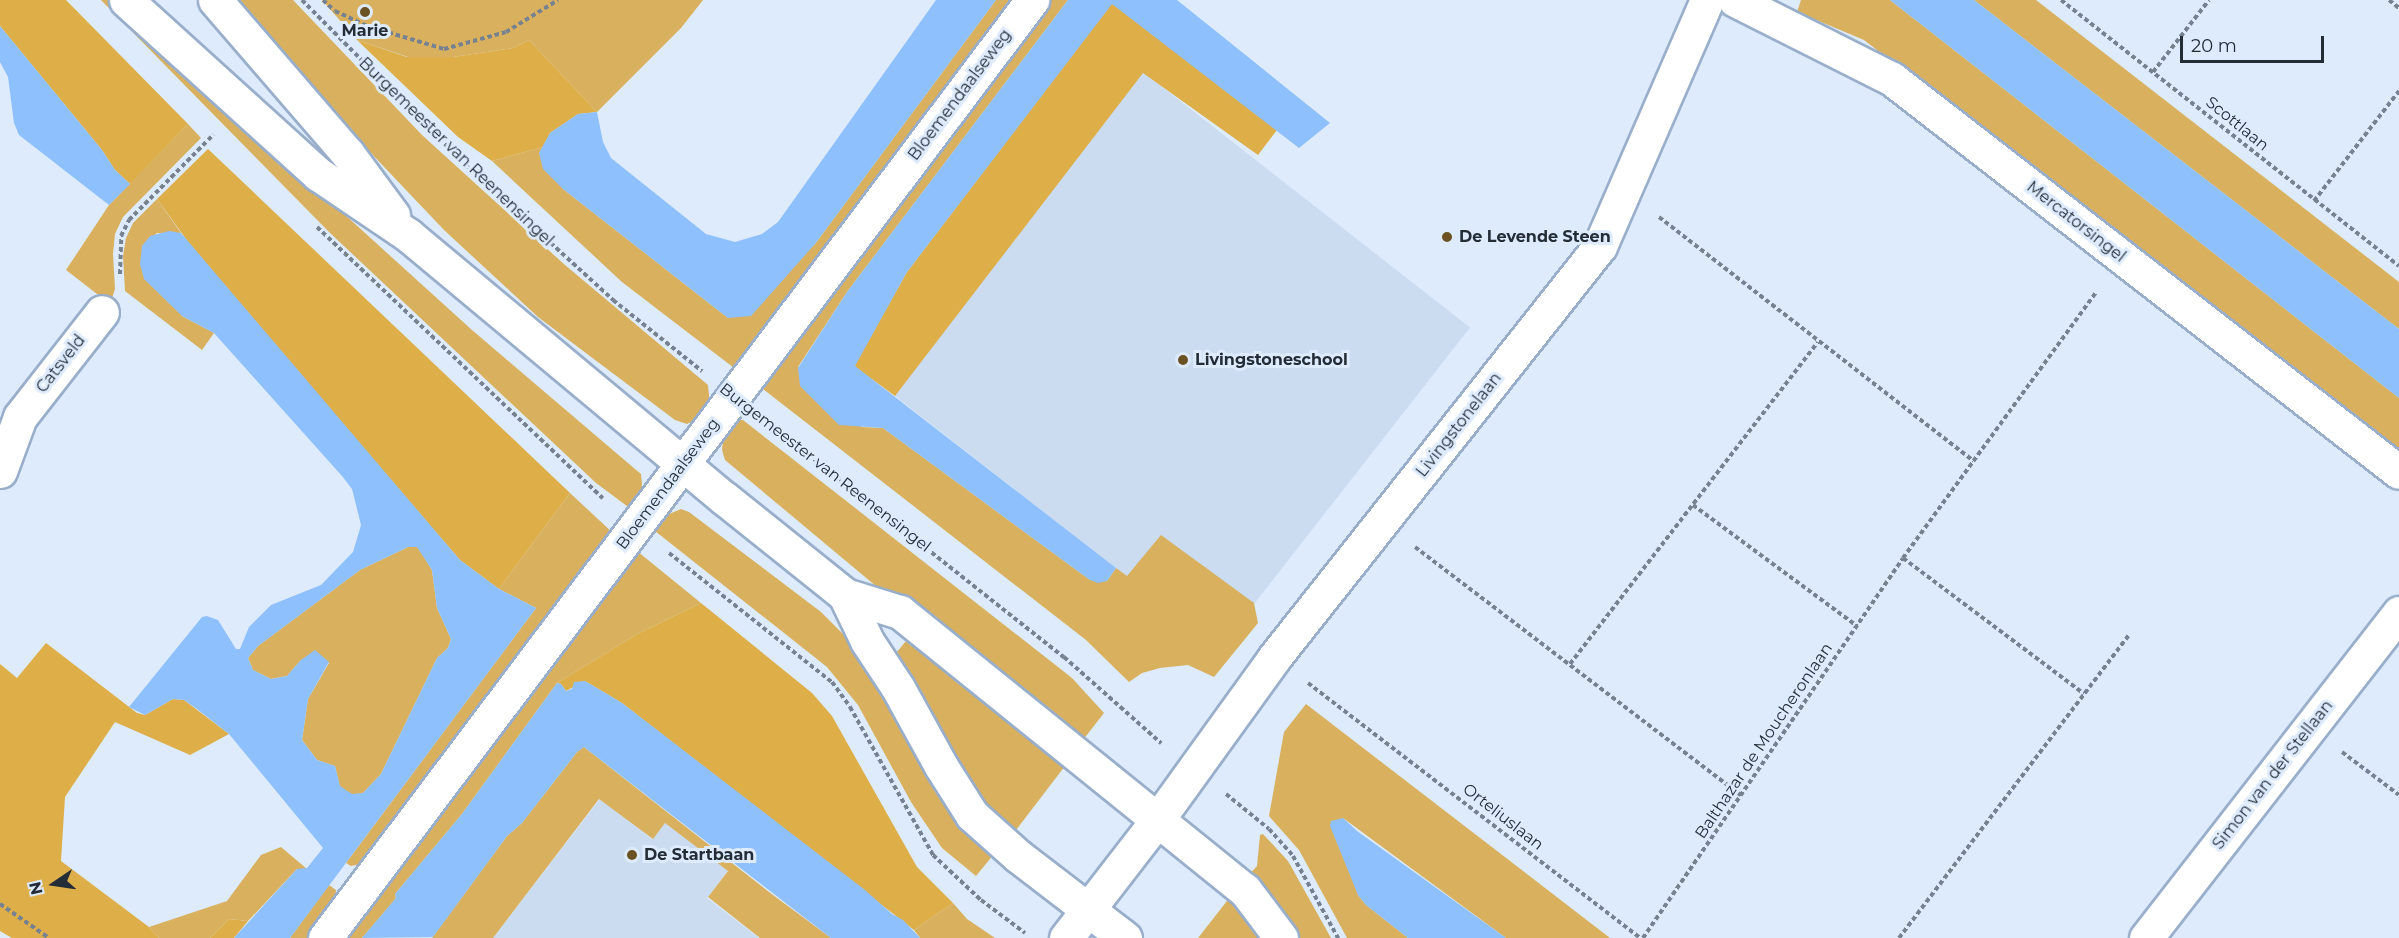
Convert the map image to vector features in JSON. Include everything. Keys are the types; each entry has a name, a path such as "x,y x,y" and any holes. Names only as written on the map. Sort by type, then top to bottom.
{"street":[{"path":"126,0 318,174 408,236 845,595 900,612 1158,819 1245,890 1281,938"},
{"path":"215,0 348,154 408,236"},
{"name":"Bloemendaalseweg","path":"325,938 1032,0"},
{"name":"Livingstonelaan","path":"1066,938 1158,819 1274,658 1600,246 1707,0"},
{"name":"Mercatorsingel","path":"1735,0 1892,79 2399,472"},
{"name":"Catsveld","path":"0,471 10,409 102,312"},
{"path":"845,595 867,641 898,688 941,766 972,815 1018,856 1125,938"},
{"name":"Simon van der Stellaan","path":"2146,938 2399,613"}],"path":[{"name":"Burgemeester van Reenensingel","path":"302,0 473,172 614,300 1064,657 1126,715 1193,770 1250,812 1293,856 1338,938"},
{"path":"323,0 335,11 367,26 444,49 506,32 558,0"},
{"name":"Scottlaan","path":"2061,0 2399,266"},
{"path":"2154,72 2209,0"},
{"path":"2389,0 2399,8"},
{"path":"2314,201 2399,91"},
{"path":"206,125 223,142"},
{"path":"102,312 115,307 120,301 121,236 129,220 214,134"},
{"path":"1624,190 1974,461"},
{"path":"312,222 635,526 832,682 850,706 933,855 981,900 1033,938"},
{"name":"Balthazar de Moucheronlaan","path":"1642,938 1903,558 2121,257"},
{"path":"1570,664 1818,342"},
{"path":"1693,505 1857,626"},
{"path":"1382,522 1741,795"},
{"path":"1903,558 2084,694"},
{"path":"1899,938 2129,635"},
{"name":"Orteliuslaan","path":"1274,658 1352,715 1642,938"},
{"path":"2311,728 2399,795"},
{"path":"0,904 49,938"}],"shaded area":[{"path":"0,0 66,0 188,124 130,184 115,170 102,150 0,26"},
{"path":"101,0 108,0 472,330 641,474 641,494 631,509 596,483 329,232"},
{"path":"235,0 293,0 422,135 565,265 708,385 710,404 699,418 687,424 675,420 538,317 444,230 350,131"},
{"path":"322,0 703,0 681,28 597,112 529,40 513,48 453,57 408,57 357,40"},
{"path":"996,0 1015,0 738,371 622,282 492,161 543,147 539,153 563,189 728,318 815,244"},
{"path":"1049,0 1068,0 847,292 798,367 862,427 883,428 1090,580 1107,581 1116,568 1127,576 1161,535 1254,603 1258,623 1214,677 1188,665 1160,668 1142,673 1129,682 1086,640 763,389 793,340"},
{"path":"1801,0 1890,0 2399,398 2399,453 1864,40 1797,12"},
{"path":"1974,0 2036,0 2399,282 2399,329"},
{"path":"1112,3 1277,130 1258,155 1143,73 895,396 854,366 907,272"},
{"path":"357,40 407,57 453,57 513,48 529,40 597,112 578,114 550,133 543,147 492,161 458,137"},
{"name":"Livingstoneschool","path":"1143,72 1470,327 1219,649 892,394"},
{"path":"188,124 201,138 123,217 115,234 113,254 115,289 110,304 66,270 109,205"},
{"path":"208,149 570,493 499,589 460,560 199,257 157,199"},
{"path":"157,199 181,233 157,233 142,246 182,316 214,333 202,350 125,291 123,256 126,238 133,223"},
{"path":"740,420 743,420 1072,678 1104,713 1079,745 901,607 725,460 722,450 723,440"},
{"path":"570,493 614,534 365,863 351,866 346,863 536,608 499,589"},
{"path":"681,509 689,512 821,612 850,641 994,854 976,876 942,848 911,802 858,705 827,667 655,531 667,515"},
{"path":"417,546 432,570 437,608 451,639 448,648 437,658 381,774 363,793 352,795 340,787 335,766 317,760 302,740 308,699 329,663 301,660 287,676 271,679 253,670 248,658 258,646 360,570 408,547"},
{"path":"637,551 701,603 637,634 557,683 462,814 395,894 396,898 386,910 362,938 343,938"},
{"path":"701,603 812,693 832,716 917,867 953,903 914,930 622,703 585,681 566,691 561,684 557,683 637,634"},
{"path":"906,641 1065,766 1013,834 988,813 892,658"},
{"path":"46,643 137,713 145,715 173,699 184,700 229,734 190,755 115,722 65,797 61,861 149,927 159,938 12,938 0,931 0,664 17,678"},
{"path":"1306,704 1610,938 1506,938 1343,818 1358,895 1366,905 1408,938 1347,938 1299,850 1269,816 1284,732"},
{"path":"584,747 831,938 760,938 708,897 728,871 665,823 653,839 599,799 493,938 432,938 507,836 522,823 577,752"},
{"name":"De Startbaan","path":"600,799 652,839 665,823 728,870 707,898 759,938 493,938"},
{"path":"1263,834 1288,861 1331,938 1300,938 1247,877 1257,866 1260,835"},
{"path":"281,847 307,869 297,869 248,921 229,919 210,938 159,938 149,927 227,901 261,855"},
{"path":"329,885 336,890 335,904 310,938 290,938"},
{"path":"1227,901 1235,901 1266,938 1198,938"},
{"path":"953,903 967,919 995,938 920,938 914,930"},
{"path":"229,919 248,921 234,938 210,938"}],"water":[{"path":"936,0 996,0 815,244 751,316 728,318 563,189 543,169 539,153 550,133 578,114 597,112 603,142 611,158 706,234 735,242 762,234 778,222"},
{"path":"1068,0 1177,0 1330,123 1299,148 1112,4 907,272 855,366 1116,568 1107,581 1098,583 1090,580 883,428 839,425 800,386 798,368 847,292"},
{"path":"1890,0 1974,0 2399,329 2399,398"},
{"path":"0,26 102,150 115,170 130,184 109,205 19,135 14,123 8,77 0,62"},
{"path":"169,231 181,233 460,560 499,589 536,608 290,938 234,938 297,869 307,868 323,848 229,734 197,709 184,700 173,699 145,715 129,707 202,617 207,616 218,620 236,649 240,649 249,627 271,605 321,585 353,552 361,525 352,489 342,476 214,333 182,316 144,279 140,264 142,246 150,236","holes":["408,547 417,547 432,570 437,608 451,639 448,648 437,658 381,774 363,793 352,794 340,786 335,766 317,760 302,740 308,699 329,662 315,650 301,660 287,676 271,679 253,670 248,658 258,646 360,570"]},
{"path":"585,681 622,703 865,890 892,914 903,920 920,938 831,938 584,747 577,752 522,823 507,836 433,937 362,938 396,898 395,894 462,814 557,683 561,684 566,691 572,689 574,682"},
{"path":"1343,818 1357,831 1506,938 1408,938 1366,905 1358,895 1330,826 1331,821"}],"place":[{"name":"Marie","path":"365,12"},
{"name":"De Levende Steen","path":"1447,237"},
{"name":"Livingstoneschool","path":"1183,360"},
{"name":"De Startbaan","path":"632,855"}]}
